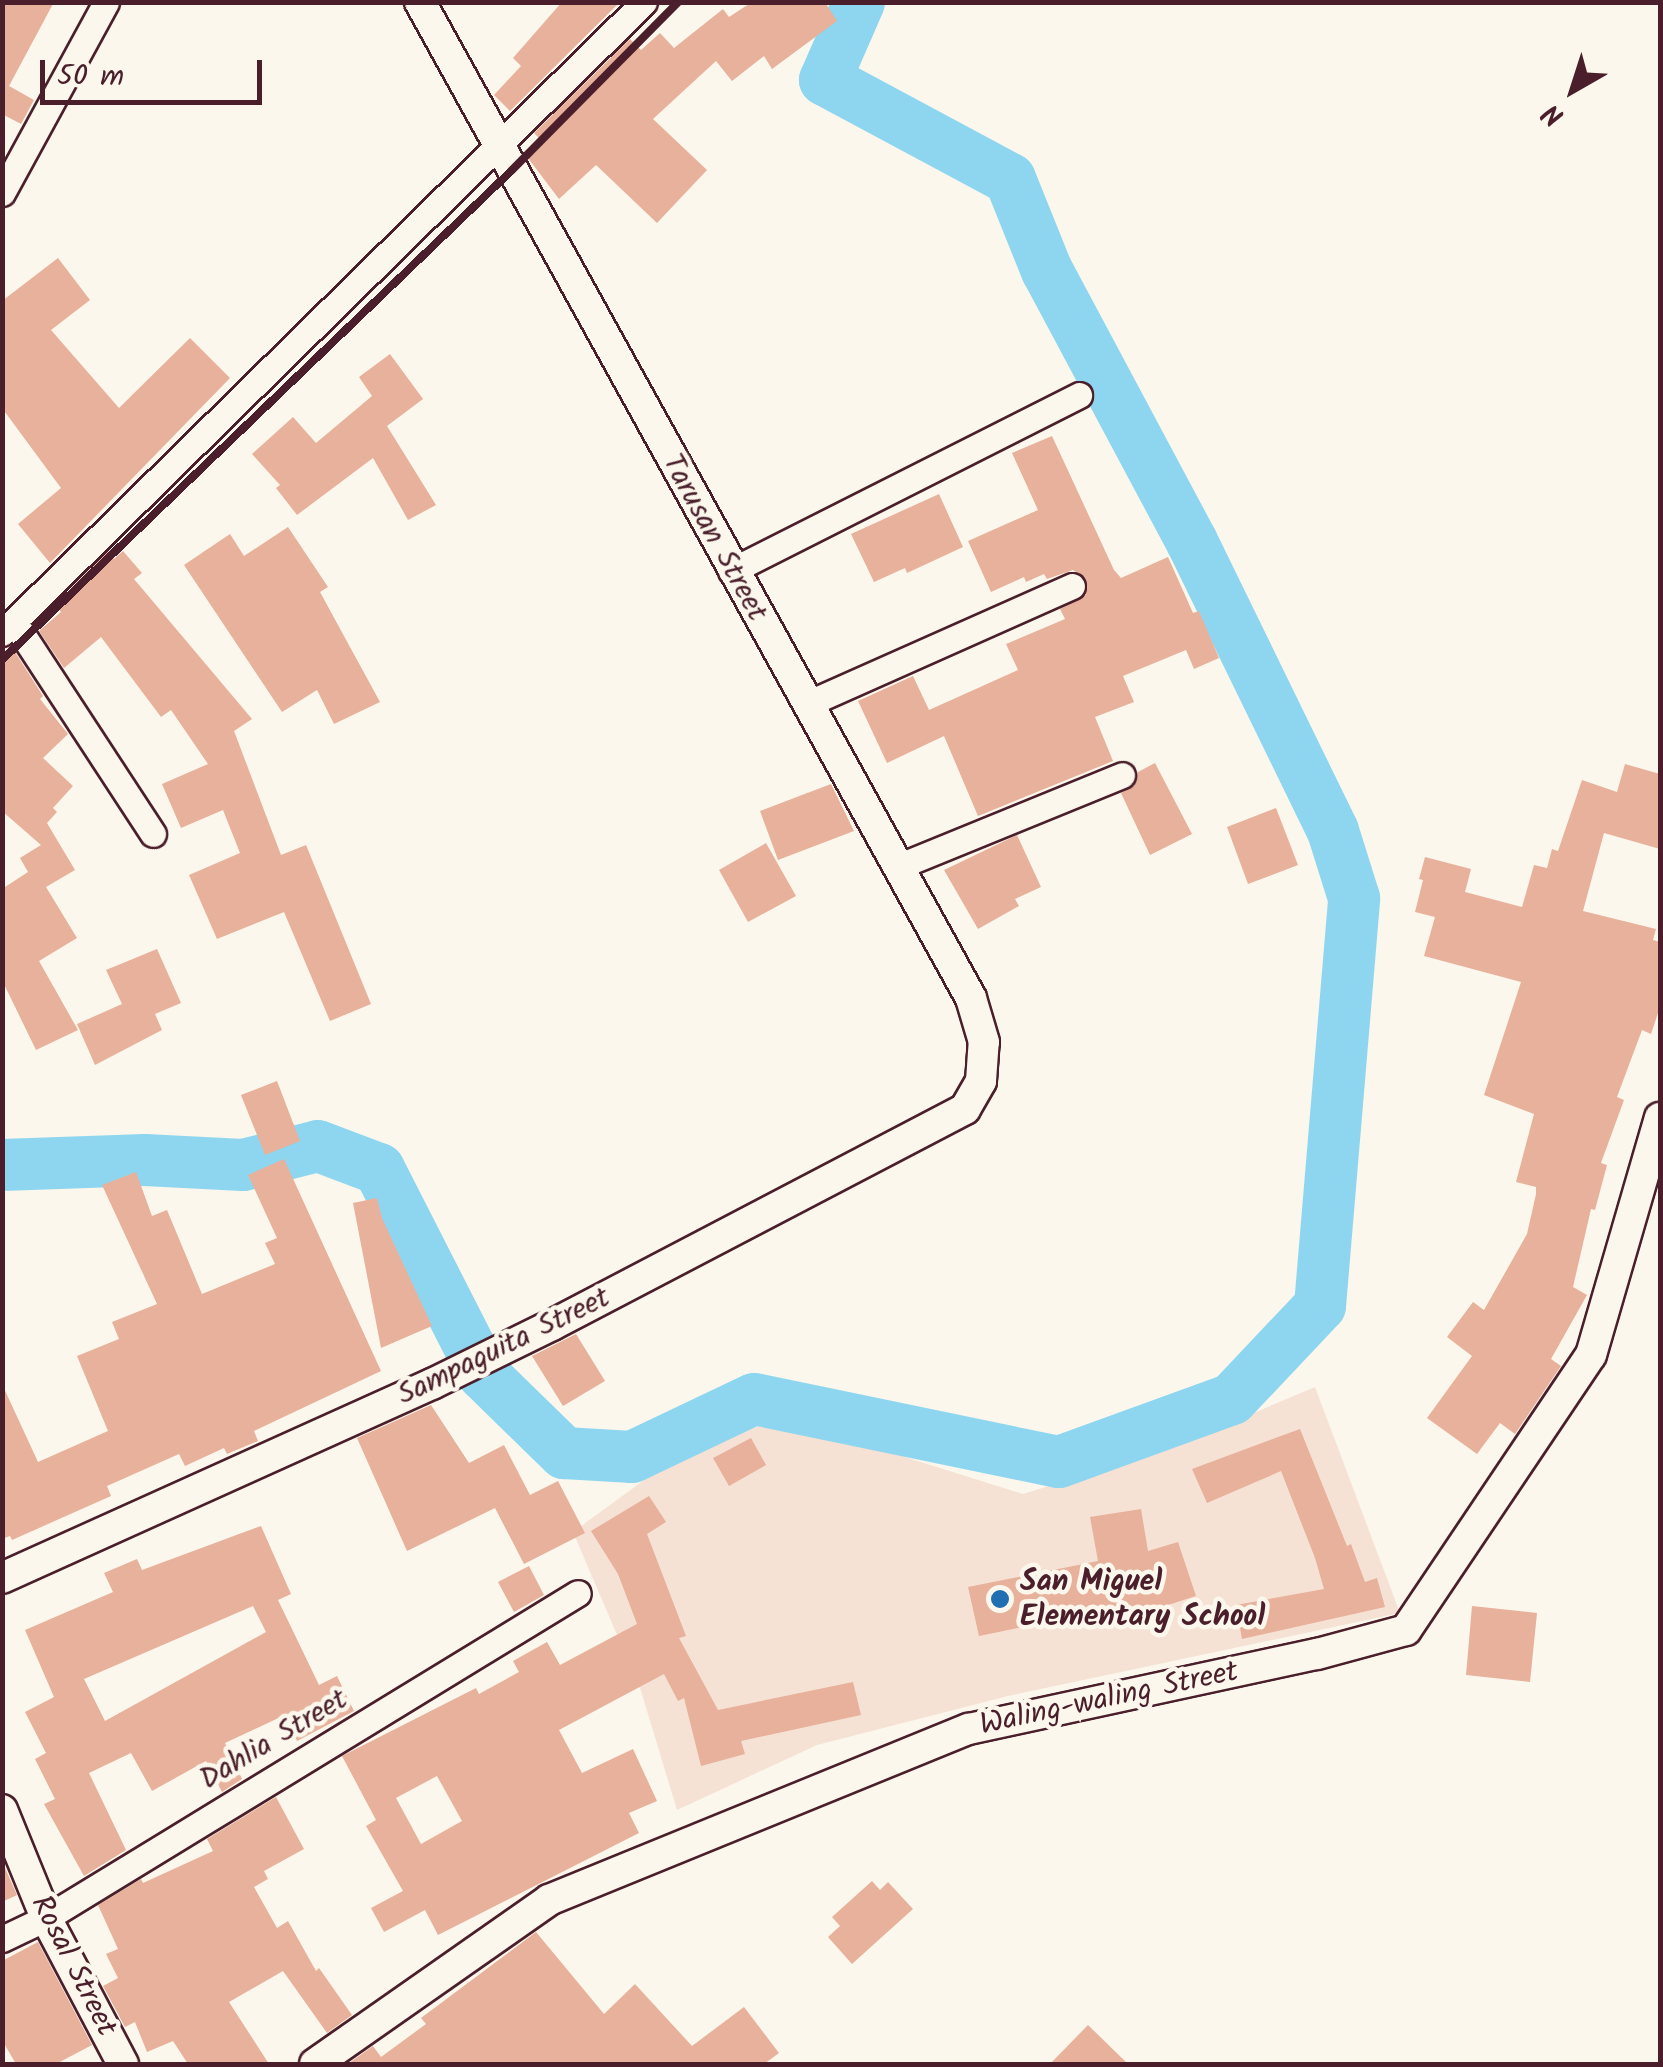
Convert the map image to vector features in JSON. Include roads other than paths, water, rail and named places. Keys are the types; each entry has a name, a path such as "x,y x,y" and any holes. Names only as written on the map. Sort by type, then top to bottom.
{"street":[{"path":"2,193 106,2"},
{"name":"Tarusan Street","path":"420,2 972,998 984,1042 981,1081"},
{"path":"152,834 9,628 644,2"},
{"path":"732,571 1079,396"},
{"path":"808,704 1072,586"},
{"path":"896,867 1122,774"},
{"name":"Sampaguita Street","path":"2,1578 475,1363 965,1109 981,1081"},
{"name":"Waling-waling Street","path":"315,2064 548,1900 969,1729 1317,1654 1406,1630 1591,1355 1660,1118"},
{"name":"Dahlia Street","path":"2,1939 46,1918 578,1593"},
{"name":"Rosal Street","path":"2,1810 46,1918 123,2064"}],"waterway":[{"path":"2,1165 145,1160 243,1165 318,1146 379,1169 484,1375 564,1453 632,1457 754,1399 1059,1462 1232,1399 1320,1306 1354,898 1333,831 1192,542 1047,271 1010,179 825,80 859,2"}],"railway":[{"path":"2,660 512,170 678,2"}],"place":[{"name":"San Miguel Elementary School","path":"1000,1599"}]}
